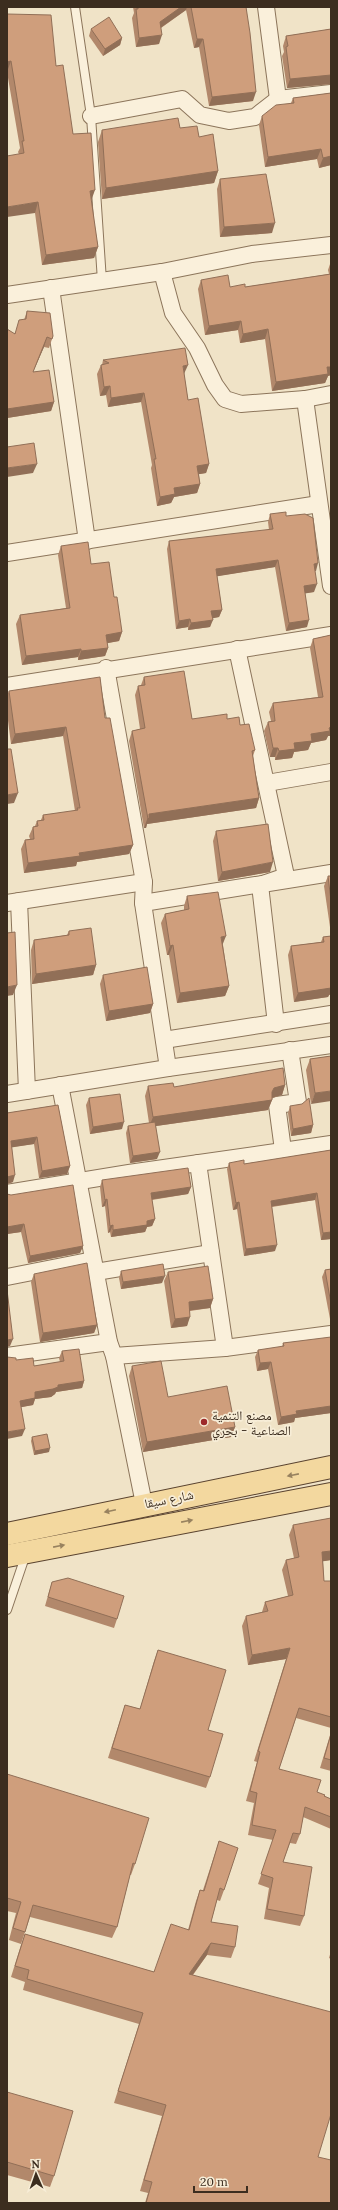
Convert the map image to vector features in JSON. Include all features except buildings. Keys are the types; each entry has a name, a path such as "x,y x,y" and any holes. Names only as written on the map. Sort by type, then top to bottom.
{"main road":[{"name":"شارع سيقا","path":"7,1534 144,1504 331,1467"},
{"name":"شارع سيقا","path":"17,1554 331,1494"}],"street":[{"path":"266,7 278,99"},
{"path":"90,116 182,99 200,115 229,121 255,117 278,99 331,93"},
{"path":"7,295 162,272 252,254 331,245"},
{"path":"162,272 173,313 197,348 215,385 225,399 241,404 304,399 331,394"},
{"path":"51,288 87,541"},
{"path":"304,399 331,586"},
{"path":"7,553 319,504"},
{"path":"7,686 106,668 331,635"},
{"path":"237,649 286,876 260,885"},
{"path":"106,668 144,882 143,903 168,1068"},
{"path":"267,783 331,772"},
{"path":"143,903 331,873"},
{"path":"27,1091 13,902 144,882"},
{"path":"260,885 276,1024"},
{"path":"164,1040 276,1024 331,1014"},
{"path":"7,1094 168,1068 331,1045"},
{"path":"283,1150 277,1105 298,1102 290,1050"},
{"path":"60,1085 94,1266 144,1504"},
{"path":"7,1193 78,1181 331,1144"},
{"path":"198,1163 225,1348"},
{"path":"7,1277 211,1253"},
{"path":"7,1356 111,1349 225,1348 331,1334"}],"lane":[{"path":"75,7 90,116 102,281"},
{"path":"7,1610 17,1554"}],"place":[{"name":"مصنع التنمية الصناعية - بحري","path":"204,1422"}]}
